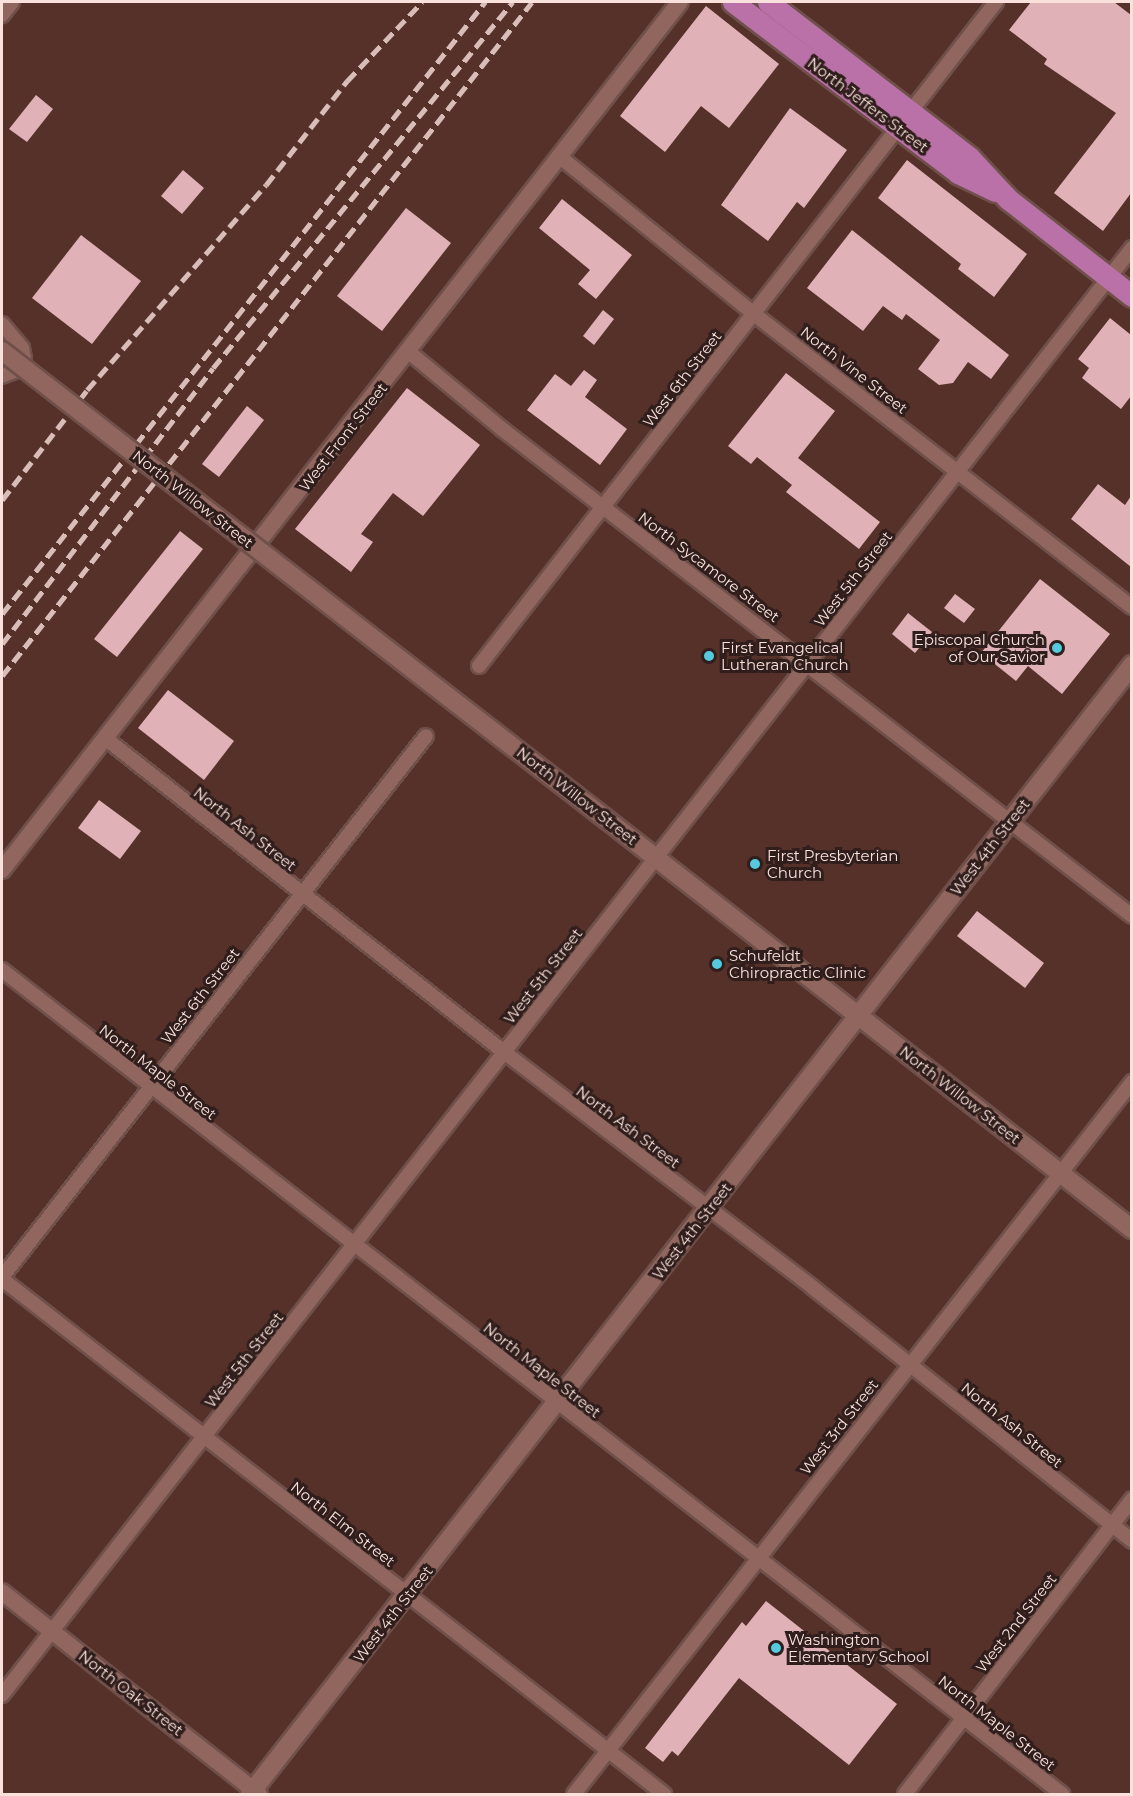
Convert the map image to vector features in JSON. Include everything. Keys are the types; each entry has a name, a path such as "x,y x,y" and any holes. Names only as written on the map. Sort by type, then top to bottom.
{"highway":[{"name":"North Jeffers Street","path":"734,2 903,119 969,158 1008,199 1131,296"},
{"name":"North Jeffers Street","path":"768,2 870,95"}],"main road":[{"name":"North Willow Street","path":"2,351 657,858 1131,1229"},
{"name":"West 4th Street","path":"254,1793 1131,665"}],"street":[{"path":"2,15 12,2"},
{"name":"West Front Street","path":"2,870 410,352 680,2"},
{"name":"West 6th Street","path":"479,666 996,2"},
{"name":"North Vine Street","path":"559,156 753,314 1131,607"},
{"name":"West 5th Street","path":"2,1695 1131,248"},
{"path":"2,324 22,348 24,358 20,369 2,376"},
{"name":"North Sycamore Street","path":"410,352 604,507 1131,916"},
{"name":"North Willow Street","path":"253,551 334,614"},
{"name":"West 6th Street","path":"2,1278 426,736"},
{"name":"North Ash Street","path":"105,738 301,894 709,1209 1131,1541"},
{"name":"North Maple Street","path":"2,970 557,1404 759,1557 1062,1794"},
{"name":"West 3rd Street","path":"574,1794 1131,1082"},
{"name":"North Elm Street","path":"2,1278 407,1596 664,1794"},
{"name":"West 2nd Street","path":"905,1794 1131,1500"},
{"name":"North Oak Street","path":"2,1592 254,1793"}],"building":[{"path":"1031,2 1114,2 1131,15 1131,193 1103,231 1054,193 1116,113 1044,64 1047,59 1009,30"},
{"path":"706,6 779,64 729,128 701,106 665,152 620,116"},
{"path":"36,95 53,109 27,142 9,129"},
{"path":"790,108 847,150 804,208 797,202 768,241 721,205"},
{"path":"907,160 1027,254 994,297 958,269 961,264 878,198"},
{"path":"183,170 204,188 182,214 161,196"},
{"path":"562,199 632,255 596,299 578,284 590,270 539,228"},
{"path":"406,208 451,243 382,331 337,296"},
{"path":"852,230 1009,355 991,379 968,362 953,383 939,385 918,369 940,340 906,314 902,320 883,306 863,331 807,288"},
{"path":"81,235 141,281 92,344 32,298"},
{"path":"603,310 614,319 594,345 583,336"},
{"path":"1110,318 1131,335 1131,396 1121,409 1082,378 1089,368 1078,359"},
{"path":"584,370 597,380 585,397 627,429 600,465 527,410 555,374 571,386"},
{"path":"786,373 835,411 798,458 880,522 859,549 786,492 792,485 757,457 751,464 728,446"},
{"path":"407,388 480,445 423,516 393,493 361,534 373,542 351,572 295,529"},
{"path":"247,406 264,420 219,477 202,464"},
{"path":"1098,484 1125,505 1131,496 1131,567 1071,519"},
{"path":"180,531 203,549 117,657 94,639"},
{"path":"1040,579 1110,634 1062,694 1028,666 1016,681 981,653"},
{"path":"955,594 975,609 964,623 944,608"},
{"path":"908,613 932,632 915,653 892,634"},
{"path":"168,690 234,741 204,780 138,728"},
{"path":"99,800 141,831 120,859 78,828"},
{"path":"977,911 1044,963 1025,988 957,936"},
{"path":"766,1601 897,1704 849,1765 739,1678 678,1756 672,1751 663,1762 645,1748 742,1622 746,1626"}],"railway":[{"path":"2,500 87,390 266,185 347,81 422,2"},
{"path":"2,614 485,2"},
{"path":"2,644 213,368 513,2"},
{"path":"2,676 532,2"}],"place":[{"name":"Episcopal Church of Our Savior","path":"1057,648"},
{"name":"First Evangelical Lutheran Church","path":"709,656"},
{"name":"First Presbyterian Church","path":"755,864"},
{"name":"Schufeldt Chiropractic Clinic","path":"717,964"},
{"name":"Washington Elementary School","path":"776,1648"}]}
